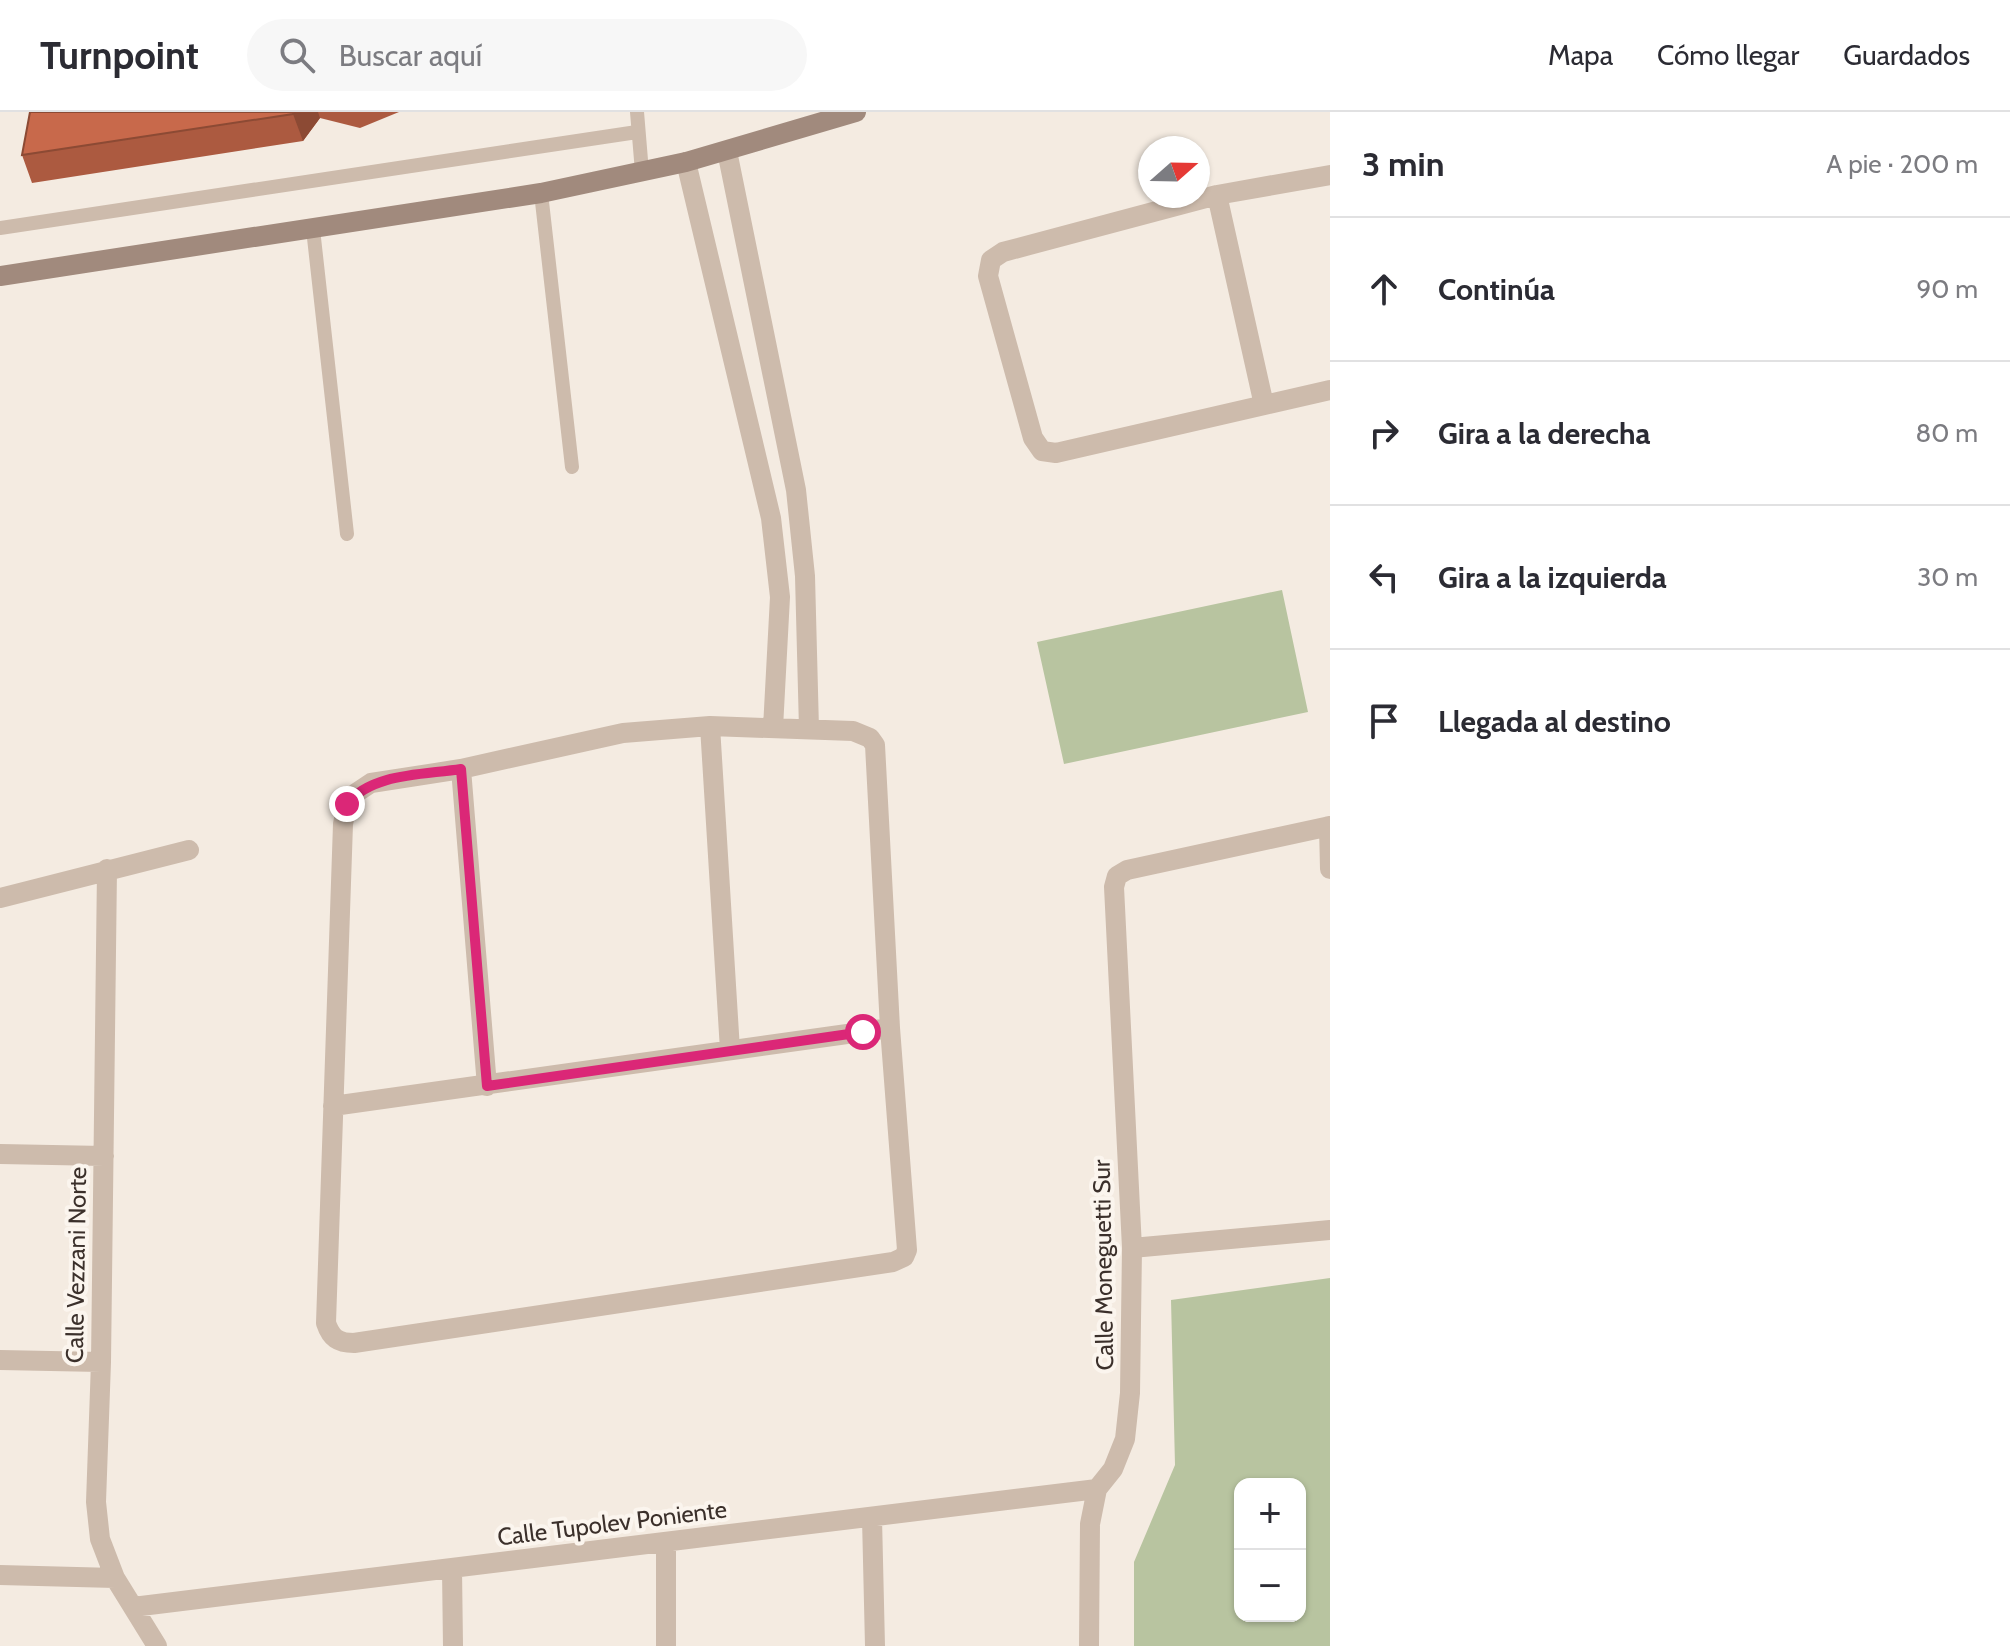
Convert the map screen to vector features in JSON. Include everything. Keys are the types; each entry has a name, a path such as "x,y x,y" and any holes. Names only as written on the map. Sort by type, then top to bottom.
{"street":[{"path":"0,276 541,193 686,162 856,112"},
{"path":"727,151 796,490 805,576 809,729"},
{"path":"686,162 771,518 780,597 773,728"},
{"path":"1330,175 1217,195 1003,252 991,260 988,276 1033,438 1042,451 1056,453 1330,390"},
{"path":"1217,195 1264,405"},
{"path":"710,726 730,1050"},
{"path":"710,726 773,728 862,732 875,745 890,1028 907,1250 900,1261 341,1343 330,1334 326,1323 343,824 347,804 371,783 461,769 623,733 710,726"},
{"path":"461,769 487,1086"},
{"path":"1329,826 1330,869"},
{"name":"Calle Moneguetti Sur","path":"1089,1646 1090,1524 1097,1489 1113,1469 1125,1439 1130,1393 1132,1248 1115,903 1117,876 1127,870 1329,826"},
{"path":"0,898 189,850"},
{"name":"Calle Vezzani Norte","path":"107,869 101,1362 96,1502 100,1539 115,1578 157,1646"},
{"path":"333,1106 890,1028"},
{"path":"0,1154 104,1156"},
{"path":"1132,1248 1330,1230"},
{"path":"0,1360 101,1362"},
{"name":"Calle Tupolev Poniente","path":"133,1607 1097,1489"},
{"path":"872,1518 875,1646"},
{"path":"666,1543 666,1646"},
{"path":"452,1569 453,1646"},
{"path":"0,1575 115,1578"}],"lane":[{"path":"637,112 642,172"},
{"path":"0,228 637,132"},
{"path":"541,193 572,467"},
{"path":"313,229 347,534"}],"green space":[{"path":"1282,590 1308,712 1064,764 1037,642"},
{"path":"1330,1278 1330,1646 1134,1646 1134,1562 1175,1465 1171,1300"}],"building":[{"path":"30,112 294,112 22,155"}],"route":[{"path":"347,804 371,783 461,769 487,1086 863,1032"}]}
